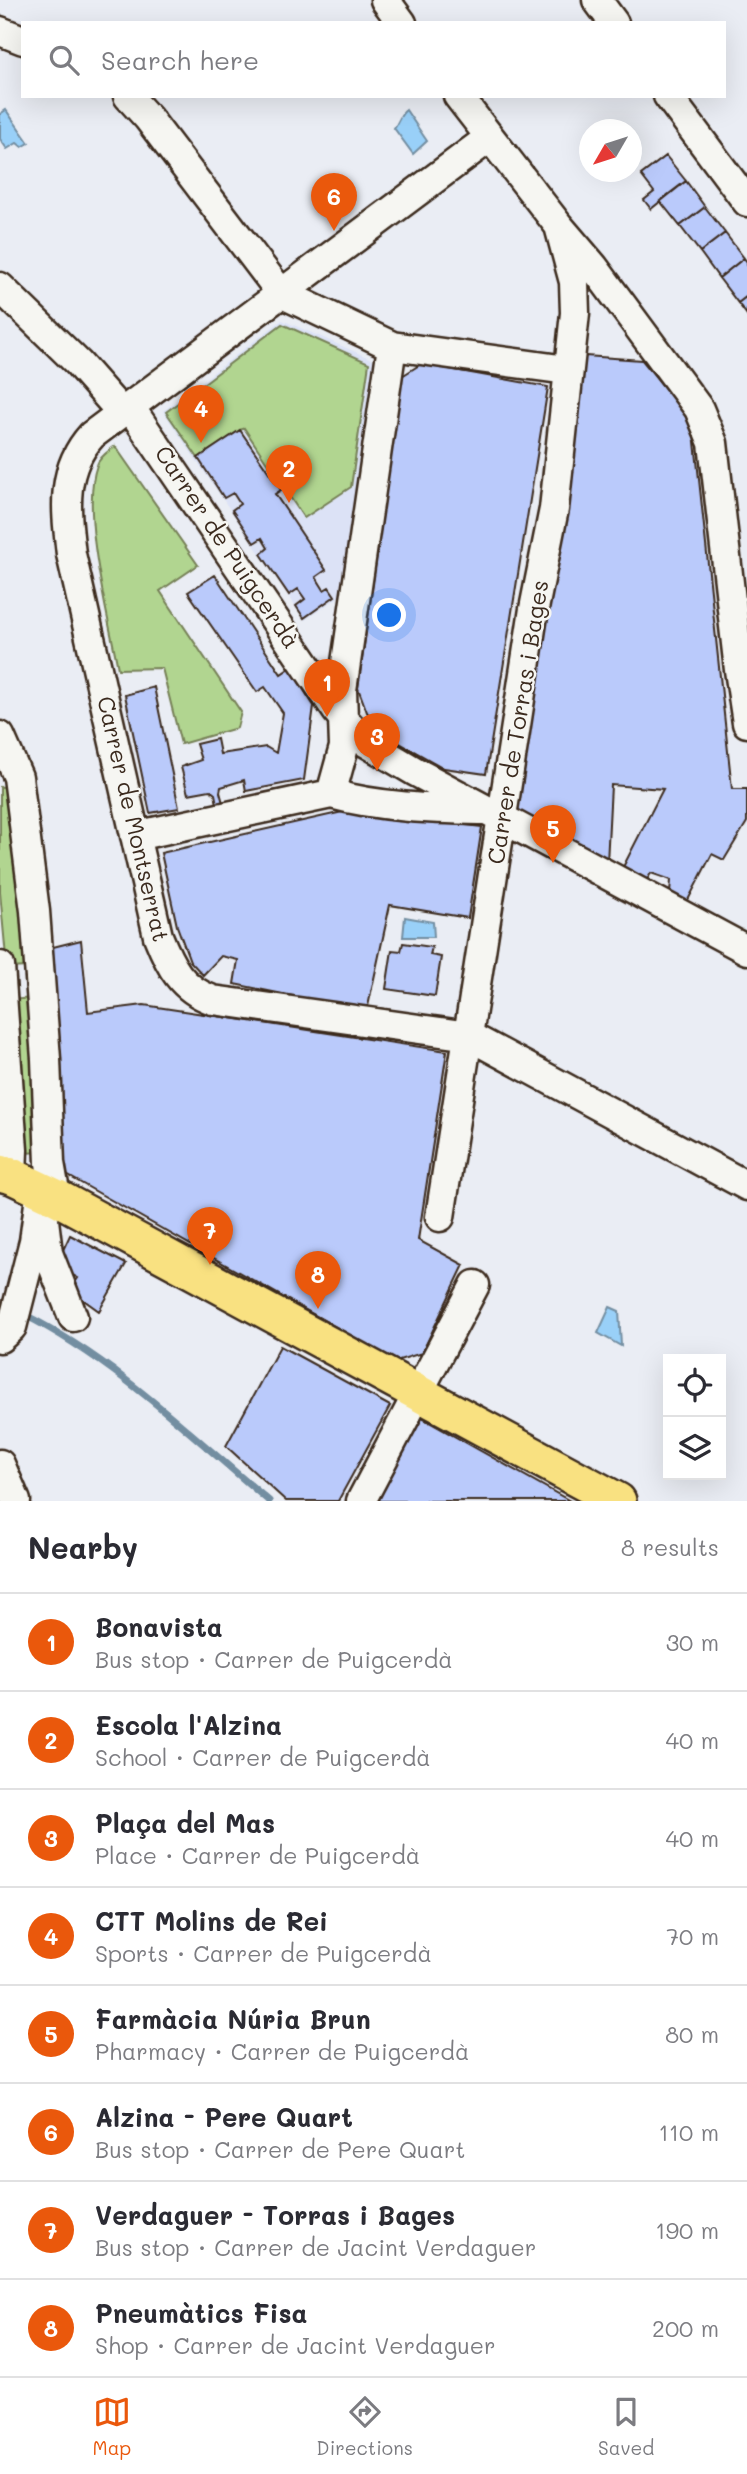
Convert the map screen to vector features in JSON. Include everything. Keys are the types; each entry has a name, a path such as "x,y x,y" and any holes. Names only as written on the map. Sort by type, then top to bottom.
{"main road":[{"path":"27,1184 618,1501"}],"street":[{"path":"385,0 401,21"},
{"path":"597,0 613,21"},
{"path":"0,31 21,39"},
{"path":"130,98 148,118 281,293 391,346 567,370"},
{"path":"459,98 594,267 699,409 706,423 736,542 739,670 747,723"},
{"path":"669,98 747,202"},
{"name":"Carrer de Montserrat","path":"489,138 92,435 79,450 70,473 67,502 71,554 158,936 174,970 192,990 213,1000 469,1036 747,1185"},
{"name":"Carrer de Torras i Bages","path":"440,1217 469,1036 494,813 554,509 575,313 574,282 559,226"},
{"name":"Carrer de Puigcerdà","path":"0,287 126,410 344,721 362,740 416,772 747,950"},
{"path":"575,313 586,308 600,307 626,310"},
{"path":"331,794 344,747 342,690 391,346"},
{"path":"0,736 35,911 50,1112 50,1163 27,1184"},
{"path":"135,836 331,794 353,800 426,809 494,813"},
{"path":"40,985 1,977 13,1150 73,1317"},
{"path":"6,1332 20,1295 34,1241 27,1184"},
{"path":"361,1501 475,1285"},
{"path":"0,1464 16,1501"}],"shaded area":[{"path":"282,320 374,360 340,596 305,620 163,411"}],"green space":[{"path":"282,324 369,363 351,487 304,518 244,428 198,458 166,412"},
{"path":"115,446 198,565 160,591 241,712 237,728 181,744 162,668 118,669 98,566 92,510 93,485 98,462"},
{"path":"12,786 29,967 7,968 0,892 0,787"},
{"path":"32,998 43,1152 23,1153 11,1000"}],"water":[{"path":"6,110 29,143 22,147 17,143 7,149 0,139 0,114"},
{"path":"406,110 427,141 413,154 394,128"},
{"path":"405,917 433,922 434,937 403,937"},
{"path":"610,1307 619,1311 621,1346 598,1333"}],"building":[{"path":"666,156 686,181 651,209 644,200 654,192 642,174"},
{"path":"686,181 705,207 680,226 660,201"},
{"path":"705,207 725,233 700,252 680,226"},
{"path":"725,233 744,258 719,278 700,252"},
{"path":"744,258 747,262 747,296 738,303 719,278"},
{"path":"747,296 747,315 738,303"},
{"path":"585,356 642,360 693,423 732,789 747,789 747,822 724,860 712,854 687,902 670,893 671,880 651,873 647,880 623,867 663,789 611,785 607,863 516,811"},
{"path":"421,364 548,387 486,774 444,768 382,733 367,712 358,688 402,376"},
{"path":"240,430 281,490 275,494 326,570 316,577 324,590 329,587 335,596 304,618 296,606 305,599 298,589 289,595 261,554 268,548 262,538 254,543 232,510 240,504 233,493 224,498 198,458"},
{"path":"215,575 281,674 290,668 314,706 304,780 246,791 244,780 221,787 223,803 217,804 215,794 210,790 188,794 181,767 201,760 196,744 217,739 220,754 266,747 276,753 283,713 265,687 257,692 188,592"},
{"path":"154,687 179,808 150,813 125,695"},
{"path":"347,811 482,827 468,918 390,905 367,1011 234,984 238,960 221,956 203,975 190,961 177,926 161,853"},
{"path":"81,940 88,1012 144,1005 447,1051 418,1240 464,1265 422,1353 396,1361 65,1174 45,949"},
{"path":"403,943 432,947 430,955 441,957 435,996 386,989 392,950 401,951"},
{"path":"70,1235 126,1264 99,1311 70,1290 78,1278 56,1265"},
{"path":"280,1346 390,1406 338,1501 286,1501 226,1446"},
{"path":"420,1417 570,1501 372,1501"}],"waterway":[{"path":"23,1314 89,1353 121,1376 269,1501"}],"place":[{"name":"Alzina - Pere Quart","path":"334,231"},
{"name":"CTT Molins de Rei","path":"201,443"},
{"name":"Escola l'Alzina","path":"289,503"},
{"name":"Bonavista","path":"327,717"},
{"name":"Plaça del Mas","path":"377,771"},
{"name":"Farmàcia Núria Brun","path":"553,863"},
{"name":"Verdaguer - Torras i Bages","path":"210,1265"},
{"name":"Pneumàtics Fisa","path":"318,1309"}]}
